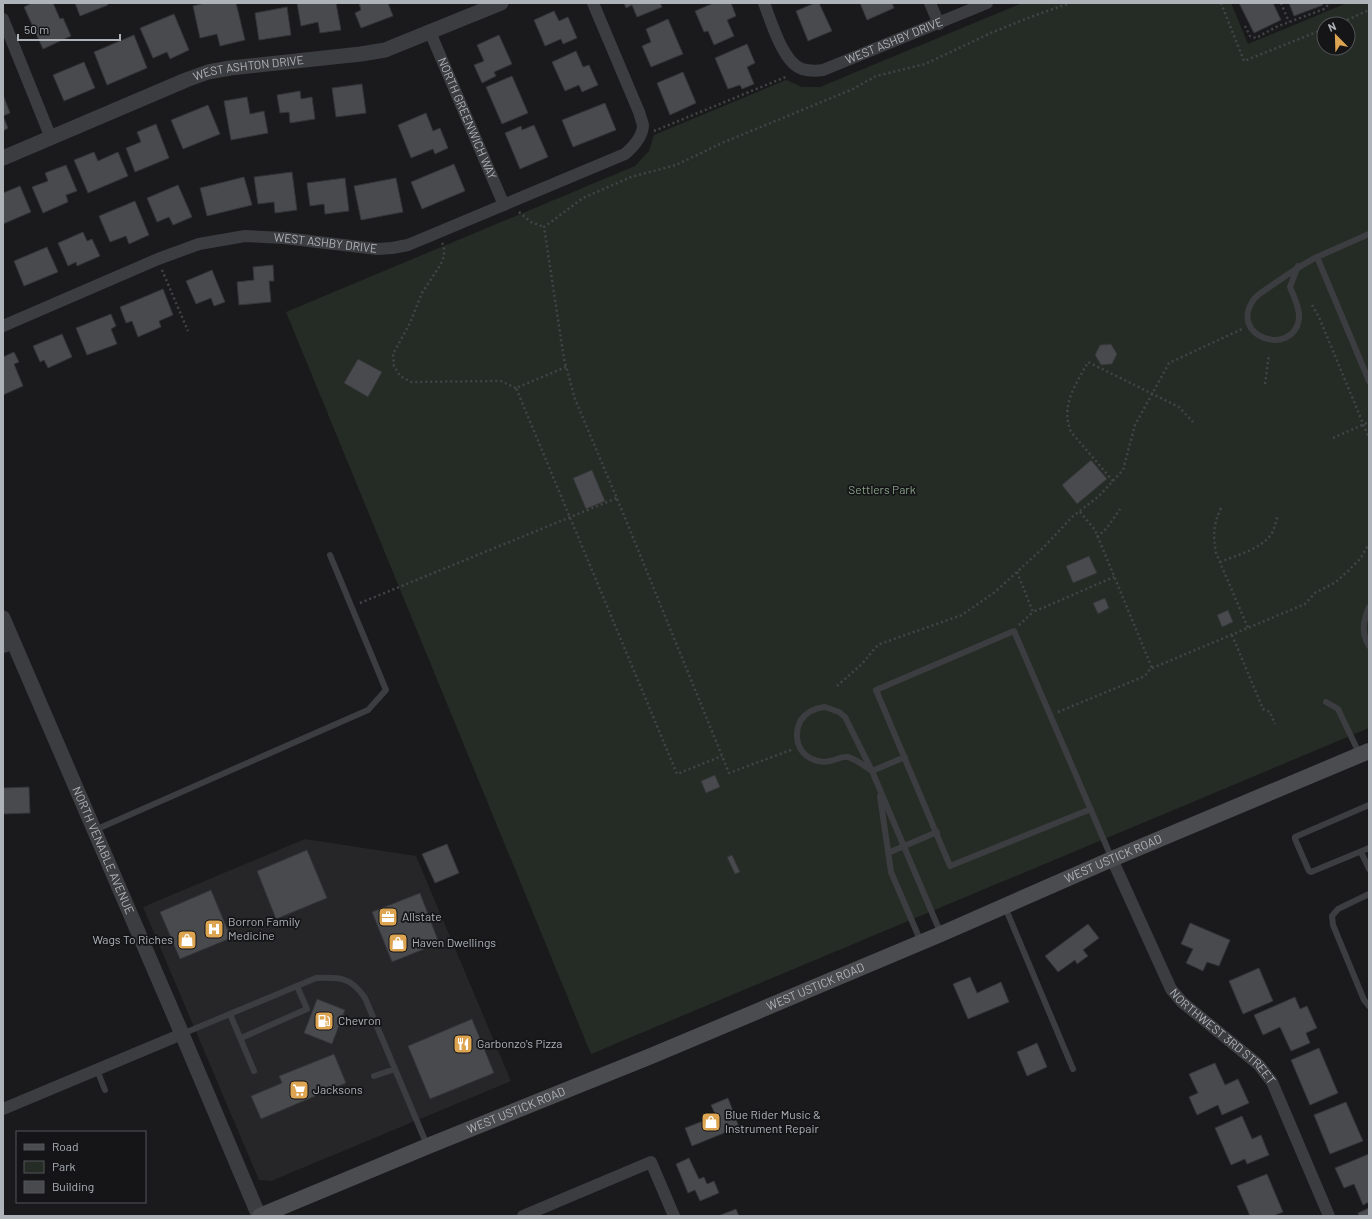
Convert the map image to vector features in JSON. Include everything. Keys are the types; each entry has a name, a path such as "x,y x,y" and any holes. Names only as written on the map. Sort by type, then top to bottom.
{"main road":[{"name":"WEST USTICK ROAD","path":"260,1216 651,1056 1364,753"}],"street":[{"name":"WEST ASHTON DRIVE","path":"3,158 208,72 385,50 501,3"},
{"name":"WEST ASHBY DRIVE","path":"3,326 158,259 199,244 244,236 284,238 377,249 408,245 625,154 634,146 639,138 643,125 639,112 593,3"},
{"name":"WEST ASHBY DRIVE","path":"764,3 785,55 791,63 800,69 812,71 823,70 939,24 987,3"},
{"path":"930,3 939,24"},
{"path":"3,19 51,138"},
{"name":"NORTH GREENWICH WAY","path":"430,32 504,205"},
{"name":"NORTH VENABLE AVENUE","path":"4,626 8,645 95,830 260,1216"},
{"name":"NORTHWEST 3RD STREET","path":"1112,859 1171,989 1182,1002 1259,1065 1272,1082 1329,1216"},
{"path":"3,1109 182,1034"},
{"path":"523,1216 651,1162 674,1216"}],"lane":[{"path":"1298,266 1290,287 1298,306 1299,319 1292,333 1280,340 1268,340 1258,336 1249,327 1247,313 1254,298 1298,266 1369,234"},
{"path":"1317,257 1369,381"},
{"path":"95,830 368,710 386,690 330,555"},
{"path":"1369,607 1365,617 1363,631 1369,646"},
{"path":"1091,809 950,866 876,690 1014,631 1050,716 1091,809 1112,859"},
{"path":"1326,702 1338,710 1364,753"},
{"path":"872,771 848,757 823,762 816,761 808,757 799,745 797,730 804,716 810,711 825,707 839,712 845,717 872,771 880,789 941,934"},
{"path":"872,771 905,757"},
{"path":"880,789 891,872 921,942"},
{"path":"1369,805 1295,837 1309,871 1311,872 1369,848"},
{"path":"888,853 937,832"},
{"path":"1361,852 1369,869"},
{"path":"1369,894 1338,909 1332,916 1333,925 1364,1000 1369,1006"},
{"path":"1004,906 1073,1069"},
{"path":"182,1034 316,978 336,977 347,980 360,990 368,1004 428,1146"},
{"path":"241,1038 307,1009 297,986"},
{"path":"230,1014 254,1071"},
{"path":"374,1076 395,1069"},
{"path":"97,1070 105,1090"}],"path":[{"path":"544,227 583,198 631,177 676,165 722,143 853,89 876,76 926,64 993,32 1070,3"},
{"path":"1221,3 1244,61 1316,32"},
{"path":"1281,3 1289,22"},
{"path":"1244,26 1250,36 1256,38 1289,22 1324,9 1330,3"},
{"path":"1356,16 1369,10"},
{"path":"651,132 788,76"},
{"path":"518,209 527,220 544,227"},
{"path":"544,227 566,367 575,399 729,773 788,752 799,745"},
{"path":"442,241 444,246 444,256 441,264 422,293 410,323 393,354 394,366 400,376 411,382 501,381 516,388 677,774 722,756"},
{"path":"162,269 188,331"},
{"path":"1312,305 1319,317 1369,438"},
{"path":"837,686 862,664 880,644 962,615 995,592 1099,496 1123,470 1135,425 1169,363 1249,327"},
{"path":"1265,384 1269,354"},
{"path":"1113,481 1070,432 1067,424 1066,415 1069,399 1088,362 1179,407 1193,422"},
{"path":"516,388 566,367"},
{"path":"1333,438 1369,422"},
{"path":"352,607 617,498"},
{"path":"1221,508 1214,528 1216,553 1248,628"},
{"path":"1097,537 1107,528 1120,509"},
{"path":"1080,512 1094,530 1152,668"},
{"path":"1220,562 1258,546 1265,541 1271,535 1278,515"},
{"path":"1050,716 1145,676 1152,668 1305,604 1315,593 1336,582 1348,571 1360,559 1369,544"},
{"path":"1017,572 1033,612"},
{"path":"1014,631 1033,612 1114,577"},
{"path":"1232,635 1263,709 1270,712 1275,724"}],"shaded area":[{"path":"305,839 416,856 511,1081 271,1181 259,1180 143,907"}],"green space":[{"name":"Settlers Park","path":"1022,3 1231,3 1248,44 1347,3 1369,3 1369,728 591,1054 286,312 635,166 649,151 654,135 786,80 802,87 820,87"}],"building":[{"path":"32,3 53,3 60,19 63,18 71,36 43,49 24,7"},
{"path":"75,3 107,3 108,5 80,16"},
{"path":"205,3 236,3 245,40 220,46 217,34 200,38 193,6"},
{"path":"297,3 336,3 341,30 320,33 318,22 301,26"},
{"path":"359,3 388,3 393,16 361,28 355,13 361,10"},
{"path":"624,3 660,3 662,7 637,17 632,5 626,8"},
{"path":"714,3 731,3 736,16 727,20 734,36 714,45 708,31 704,32 695,11"},
{"path":"815,3 819,3 832,31 808,41 796,11"},
{"path":"860,3 892,3 894,8 867,20"},
{"path":"1239,3 1273,3 1281,20 1254,33"},
{"path":"1289,3 1322,3 1323,5 1294,16"},
{"path":"287,7 291,35 259,40 255,13"},
{"path":"554,11 559,21 568,17 577,38 563,44 561,39 545,46 534,20"},
{"path":"174,14 189,50 170,59 167,52 153,58 140,28"},
{"path":"668,19 683,54 651,67 642,46 651,42 646,29"},
{"path":"134,35 147,68 107,85 94,52"},
{"path":"499,35 512,64 494,72 496,76 482,83 474,65 484,61 477,45"},
{"path":"747,44 755,63 747,67 754,84 742,89 740,85 728,89 715,58"},
{"path":"576,51 583,67 589,65 598,85 582,92 579,85 565,91 552,62"},
{"path":"84,62 95,88 64,101 53,75"},
{"path":"683,72 696,103 670,115 657,83"},
{"path":"512,76 528,113 502,124 486,87"},
{"path":"362,84 366,113 336,117 332,88"},
{"path":"300,91 301,99 312,97 315,119 290,123 289,112 280,113 277,95"},
{"path":"3,95 10,113 3,116"},
{"path":"247,97 250,114 264,111 268,133 231,140 224,101"},
{"path":"605,103 616,130 573,147 562,120"},
{"path":"208,105 220,134 183,149 171,120"},
{"path":"426,113 433,131 440,128 448,148 435,154 433,149 411,158 398,125"},
{"path":"3,116 8,128 3,131"},
{"path":"156,124 169,158 135,172 126,148 141,142 137,132"},
{"path":"534,125 548,157 520,169 505,133 521,126 522,130"},
{"path":"94,152 98,161 118,152 128,176 88,193 74,160"},
{"path":"454,164 465,191 422,209 411,182"},
{"path":"66,165 77,191 66,195 68,202 43,213 32,187 48,181 45,173"},
{"path":"292,172 297,210 275,213 274,202 258,204 254,177"},
{"path":"244,177 252,205 207,216 200,188"},
{"path":"345,178 349,211 325,214 324,204 310,206 307,183"},
{"path":"396,178 403,212 361,220 354,186"},
{"path":"178,185 192,217 173,225 169,217 157,222 147,198"},
{"path":"20,186 31,212 3,224 3,193"},
{"path":"135,201 149,235 129,244 126,236 110,242 99,216"},
{"path":"83,232 87,241 92,239 100,256 77,266 76,262 68,266 58,243"},
{"path":"47,247 58,272 24,286 14,261"},
{"path":"273,265 274,281 269,281 271,302 239,305 237,282 254,280 253,267"},
{"path":"212,270 225,302 214,306 211,298 196,304 186,281"},
{"path":"163,289 173,315 159,321 161,327 138,337 132,321 126,323 120,307"},
{"path":"111,314 116,326 111,329 117,344 87,355 76,328"},
{"path":"62,334 72,357 48,368 44,360 40,362 33,346"},
{"path":"1111,344 1117,354 1112,364 1101,365 1095,355 1100,345"},
{"path":"14,352 19,362 14,364 23,386 3,395 3,357"},
{"path":"358,359 382,372 368,397 344,383"},
{"path":"1091,460 1107,479 1077,504 1062,485"},
{"path":"592,470 605,501 586,509 573,478"},
{"path":"1089,556 1097,573 1073,583 1066,566"},
{"path":"1105,598 1109,608 1098,614 1093,603"},
{"path":"1228,610 1233,622 1222,627 1217,615"},
{"path":"715,775 720,787 706,793 701,781"},
{"path":"29,787 30,813 3,814 3,788"},
{"path":"447,844 459,873 435,883 422,854"},
{"path":"307,850 327,898 276,919 257,871"},
{"path":"732,855 740,872 735,874 727,857"},
{"path":"211,890 231,938 180,959 160,912"},
{"path":"420,893 439,943 392,962 372,912"},
{"path":"1190,923 1230,940 1219,966 1207,962 1203,971 1186,963 1193,949 1181,944"},
{"path":"1088,924 1099,938 1083,950 1088,956 1077,964 1075,960 1058,972 1045,956"},
{"path":"1259,968 1273,1001 1243,1014 1229,981"},
{"path":"970,977 977,993 1001,982 1009,1002 968,1019 953,984"},
{"path":"1295,997 1300,1009 1307,1006 1317,1028 1306,1033 1310,1043 1291,1051 1280,1027 1263,1035 1254,1015"},
{"name":"Chevron","path":"317,999 345,1010 332,1044 304,1033"},
{"path":"472,1019 494,1073 430,1099 408,1046"},
{"path":"1037,1043 1047,1067 1027,1076 1017,1052"},
{"path":"1319,1048 1338,1093 1310,1105 1291,1060"},
{"name":"Jacksons","path":"334,1054 346,1083 261,1119 251,1096 282,1083 279,1076"},
{"path":"1215,1063 1225,1085 1238,1079 1249,1103 1222,1115 1218,1105 1197,1115 1189,1097 1198,1093 1189,1074"},
{"path":"728,1098 739,1127 692,1146 685,1128 716,1116 711,1105"},
{"path":"1346,1102 1363,1141 1330,1154 1314,1115"},
{"path":"1242,1116 1252,1139 1261,1135 1269,1155 1247,1164 1245,1159 1231,1165 1215,1128"},
{"path":"1369,1154 1369,1202 1363,1205 1354,1184 1344,1188 1335,1168"},
{"path":"689,1158 699,1179 704,1177 707,1184 714,1181 719,1193 700,1201 695,1190 688,1193 676,1164"},
{"path":"1267,1174 1283,1212 1273,1216 1250,1216 1237,1186"},
{"path":"1369,1208 1369,1216 1359,1216 1358,1213"},
{"path":"736,1209 739,1216 718,1216"}],"place":[{"name":"Allstate","path":"388,917"},
{"name":"Borron Family Medicine","path":"214,929"},
{"name":"Wags To Riches","path":"187,940"},
{"name":"Haven Dwellings","path":"398,943"},
{"name":"Chevron","path":"324,1021"},
{"name":"Garbonzo's Pizza","path":"463,1044"},
{"name":"Jacksons","path":"299,1090"},
{"name":"Blue Rider Music & Instrument Repair","path":"711,1122"}]}
